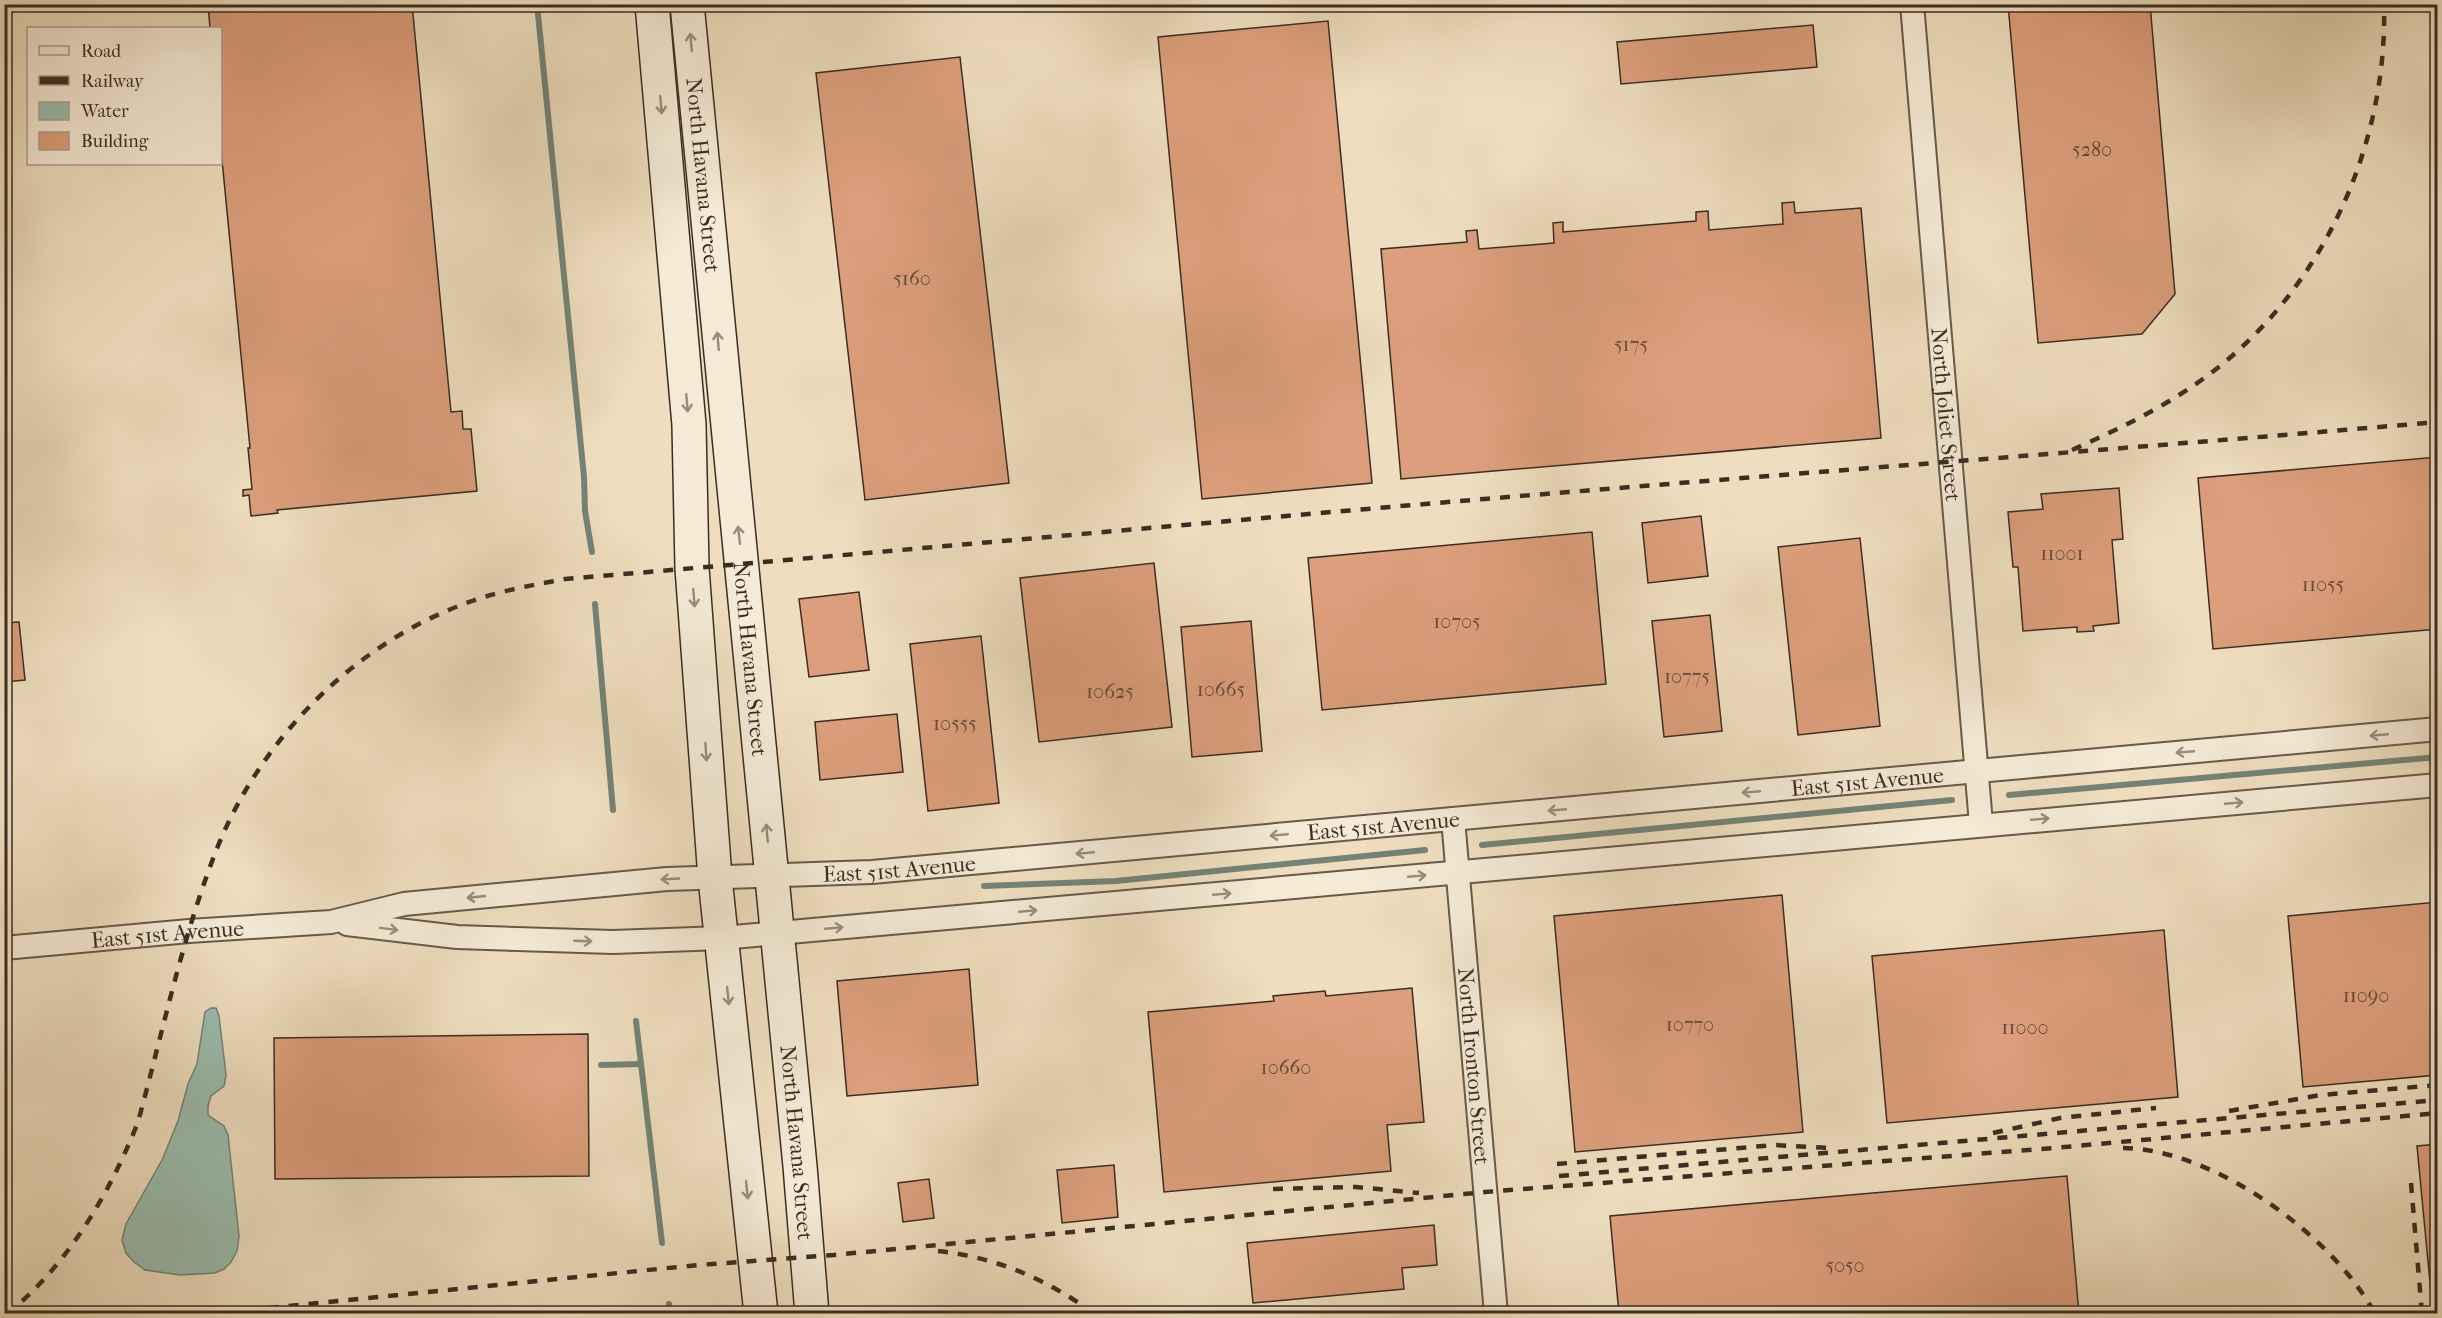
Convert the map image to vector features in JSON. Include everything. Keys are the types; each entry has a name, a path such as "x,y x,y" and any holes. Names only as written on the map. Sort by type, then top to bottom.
{"main road":[{"name":"North Havana Street","path":"652,4 689,425 692,568 715,878 761,1314"},
{"name":"North Havana Street","path":"687,4 800,1167 812,1314"}],"street":[{"name":"North Joliet Street","path":"1912,4 1981,824"},
{"name":"East 51st Avenue","path":"4,948 189,931 331,922 404,904 667,879 884,871 2438,729"},
{"name":"East 51st Avenue","path":"331,922 457,937 613,942 722,938 2438,785"},
{"name":"North Ironton Street","path":"1453,819 1496,1314"}],"water":[{"path":"216,1008 219,1016 226,1075 224,1086 211,1096 208,1115 224,1126 228,1135 239,1236 237,1251 224,1269 215,1273 180,1275 145,1270 126,1253 122,1240 126,1224 162,1160 178,1121 188,1084 197,1064 205,1012"}],"building":[{"path":"208,4 412,4 451,412 462,411 463,429 471,429 477,491 277,510 278,513 251,516 249,495 243,496 243,490 252,489 248,448 250,448 222,160 222,27 210,27"},
{"path":"2008,4 2150,4 2175,294 2142,334 2038,343"},
{"path":"1328,21 1372,483 1202,499 1158,37"},
{"path":"1813,25 1817,67 1621,84 1617,42"},
{"path":"960,57 1009,483 865,500 816,73"},
{"path":"1794,202 1795,213 1861,208 1881,438 1401,479 1381,249 1467,242 1466,231 1477,230 1479,249 1554,243 1553,223 1563,222 1563,232 1696,221 1696,212 1708,211 1709,230 1783,224 1782,203"},
{"path":"2438,457 2438,629 2213,649 2198,478"},
{"path":"2119,488 2123,539 2112,540 2119,623 2093,626 2094,631 2077,632 2077,627 2023,631 2018,567 2013,567 2008,512 2043,509 2041,494"},
{"path":"1701,516 1708,576 1648,583 1642,523"},
{"path":"1592,532 1606,684 1322,710 1308,558"},
{"path":"1860,538 1880,726 1798,735 1778,547"},
{"path":"1154,563 1172,727 1039,742 1020,578"},
{"path":"859,592 869,670 809,677 799,599"},
{"path":"1710,615 1722,731 1664,737 1652,621"},
{"path":"1251,621 1262,751 1192,757 1181,627"},
{"path":"19,622 25,680 4,682 4,623"},
{"path":"981,636 999,803 928,811 910,644"},
{"path":"897,714 903,772 820,780 815,722"},
{"path":"1782,895 1803,1132 1575,1152 1554,916"},
{"path":"2438,902 2438,1075 2303,1087 2288,916"},
{"path":"2164,930 2178,1097 1887,1123 1872,956"},
{"path":"969,969 978,1085 847,1096 837,981"},
{"path":"1412,988 1424,1122 1387,1125 1391,1171 1164,1192 1148,1012 1274,1001 1273,996 1325,991 1326,996"},
{"path":"588,1034 589,1176 275,1179 274,1038"},
{"path":"2438,1144 2438,1314 2433,1314 2417,1146"},
{"path":"1114,1165 1118,1217 1062,1223 1057,1170"},
{"path":"2067,1176 2079,1314 1619,1314 1610,1216"},
{"path":"929,1179 934,1218 903,1222 898,1183"},
{"path":"1434,1225 1437,1265 1402,1268 1404,1289 1253,1303 1247,1243"}],"waterway":[{"path":"537,4 584,477 585,511 592,552"},
{"path":"595,604 613,810"},
{"path":"2009,795 2438,757"},
{"path":"1482,845 1952,800"},
{"path":"984,886 1116,881 1425,850"},
{"path":"636,1021 662,1243"},
{"path":"601,1065 641,1064"},
{"path":"669,1304 670,1314"}],"railway":[{"path":"2072,450 2141,417 2175,398 2207,376 2248,341 2284,302 2315,258 2340,211 2360,162 2374,110 2382,57 2384,4"},
{"path":"7,1314 29,1295 68,1250 100,1201 127,1149 138,1122 183,951 204,884 235,809 258,770 286,733 317,699 352,668 390,641 430,619 472,601 565,579 1496,498 2438,422"},
{"path":"2229,1111 2321,1095 2438,1085"},
{"path":"1559,1176 2438,1100"},
{"path":"1993,1133 2060,1118 2156,1108"},
{"path":"209,1314 698,1265 834,1255 1485,1192 2054,1148 2438,1113"},
{"path":"1557,1164 1774,1145 1830,1148"},
{"path":"2123,1148 2158,1152 2194,1163 2231,1180 2267,1202 2301,1227 2331,1255 2356,1284 2375,1314"},
{"path":"2411,1183 2422,1314"},
{"path":"1273,1189 1356,1187 1419,1193"},
{"path":"938,1251 980,1259 1021,1272 1059,1291 1095,1314"}]}
